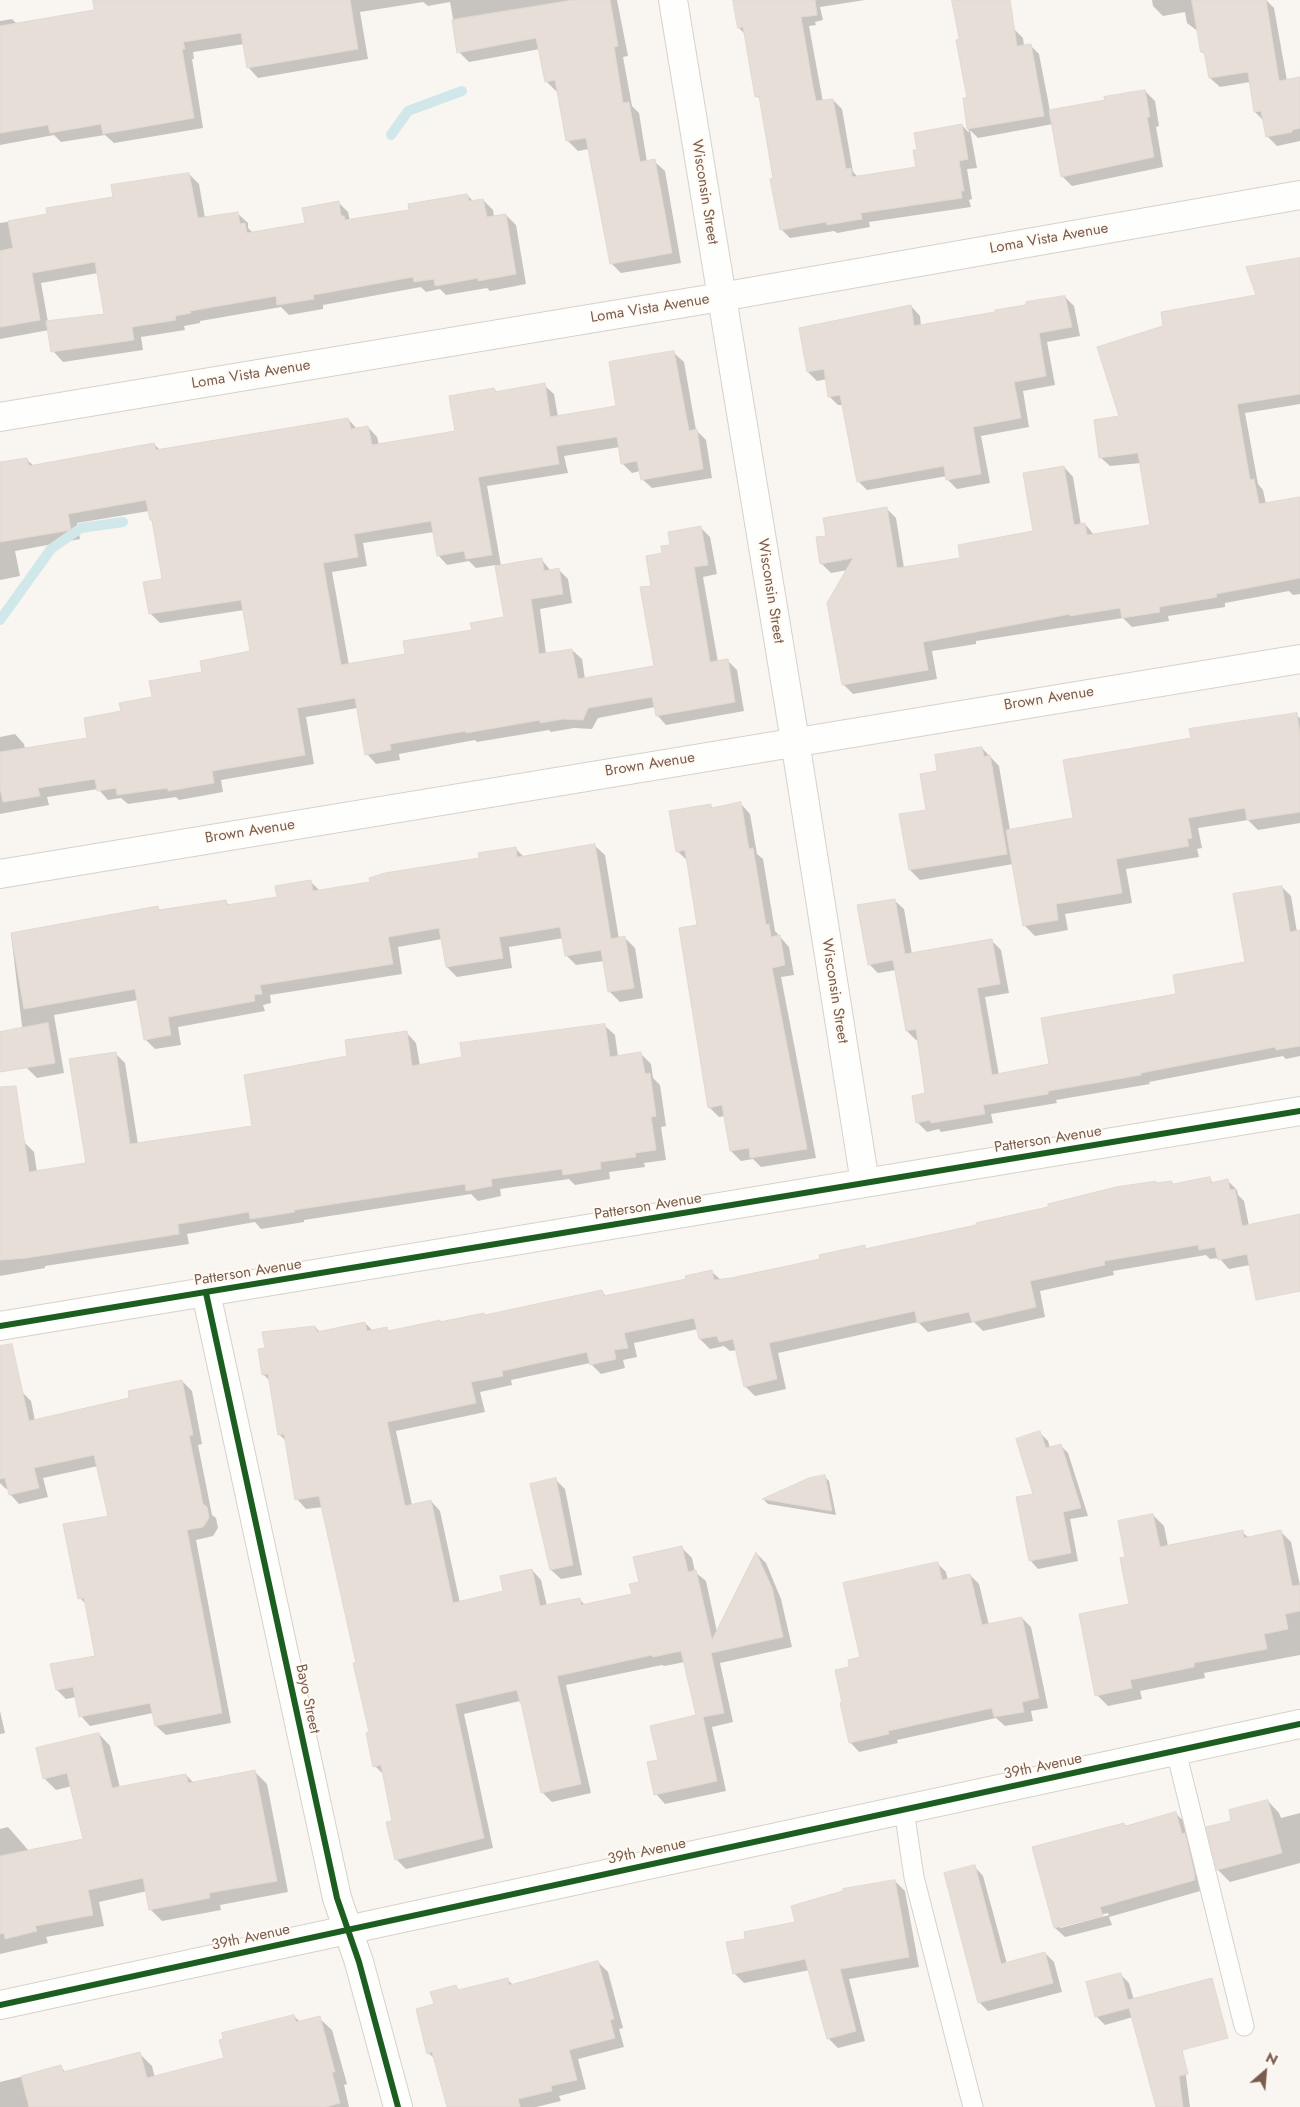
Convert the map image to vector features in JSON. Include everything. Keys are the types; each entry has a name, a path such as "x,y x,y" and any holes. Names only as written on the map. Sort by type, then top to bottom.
{"street":[{"name":"Wisconsin Street","path":"673,0 795,741 865,1183"},
{"name":"Loma Vista Avenue","path":"0,417 721,297 1300,195"},
{"name":"Brown Avenue","path":"0,874 1300,658"},
{"name":"Patterson Avenue","path":"0,1326 1300,1111"},
{"name":"Bayo Street","path":"206,1293 337,1898 349,1929 398,2107"},
{"name":"39th Avenue","path":"0,2004 1300,1724"}],"lane":[{"path":"1176,1751 1244,2026"},
{"path":"904,1810 914,1877 973,2107"}],"building":[{"path":"93,0 350,0 358,49 247,68 241,33 183,42 185,49 182,49 194,118 103,134 101,124 50,133 48,125 0,133 0,26 94,10"},
{"path":"573,0 610,0 618,46 614,47 623,103 629,102 640,162 655,159 672,253 610,264 586,138 566,141 555,80 545,82 536,38 457,53 452,20"},
{"path":"733,0 815,0 817,15 801,17 813,87 816,101 833,99 846,169 851,168 852,177 916,167 913,150 917,150 914,133 962,124 968,159 959,161 964,191 961,191 962,198 861,213 862,219 827,225 826,222 780,230 770,179 773,178 759,96 755,97 743,27 738,28"},
{"path":"952,0 1010,0 1017,46 1031,44 1044,116 967,129 963,98 967,98 956,40 959,39"},
{"path":"1192,0 1266,0 1279,81 1300,77 1300,128 1292,130 1292,132 1266,137 1261,111 1254,112 1248,72 1209,78 1204,52 1201,52"},
{"path":"1145,90 1150,117 1147,117 1154,157 1061,177 1049,110 1105,100 1104,97"},
{"path":"189,173 198,218 238,212 240,224 245,223 247,233 305,223 302,208 339,201 341,216 344,216 345,220 409,210 408,204 467,194 469,201 483,199 487,217 506,214 516,274 478,281 478,278 435,286 434,279 414,282 413,277 313,295 314,299 277,305 276,296 190,311 191,313 175,316 176,320 132,327 134,340 51,352 46,321 104,314 95,262 32,273 40,320 0,327 0,251 13,248 8,221 47,214 46,208 113,197 111,185"},
{"path":"1300,258 1300,394 1237,404 1250,480 1254,479 1259,504 1300,497 1300,578 1216,594 1217,597 1159,607 1160,612 1122,618 1120,608 1070,616 1070,614 923,642 928,670 842,685 827,603 853,558 820,564 816,537 826,536 823,518 887,507 897,568 960,558 958,545 1033,531 1023,473 1064,466 1074,525 1085,523 1087,535 1150,525 1138,453 1099,458 1094,420 1119,416 1097,347 1163,326 1161,312 1256,295 1246,267"},
{"path":"1065,296 1072,327 1039,333 1046,376 1014,382 1021,418 973,427 981,474 946,480 944,466 857,482 840,395 828,397 824,369 807,372 799,328 911,305 914,326 995,312 995,310 1026,305 1026,302"},
{"path":"674,351 689,431 697,429 703,469 641,480 637,461 621,464 617,437 556,446 559,464 478,477 492,555 466,559 464,551 437,556 431,521 354,534 358,557 323,563 341,665 405,654 403,641 472,630 470,623 504,617 495,566 542,558 544,571 559,568 563,594 531,599 539,654 572,649 578,679 654,666 640,587 651,586 646,556 662,553 661,546 670,545 668,532 701,526 708,565 694,567 710,662 728,659 735,702 656,716 652,697 588,708 583,720 563,719 540,723 540,720 466,733 466,731 390,744 391,750 365,755 355,698 297,708 305,755 212,771 214,783 168,791 168,788 117,795 116,788 97,791 95,779 38,788 40,796 3,802 0,788 0,752 87,738 84,718 121,711 119,703 152,697 149,681 202,672 200,661 250,651 241,600 149,614 143,582 162,579 152,520 150,520 146,500 68,514 71,530 0,542 0,462 27,458 29,466 154,443 156,450 348,418 351,429 368,426 372,445 455,431 449,396 494,388 495,392 545,383 550,417 616,406 609,362"},
{"path":"1297,713 1300,734 1300,812 1247,820 1245,808 1188,818 1192,838 1187,839 1189,846 1116,859 1122,893 1056,904 1058,920 1023,926 1006,830 1073,818 1063,760 1191,738 1189,729"},
{"path":"982,747 984,757 990,755 1007,854 909,870 899,814 926,810 920,774 937,771 935,755"},
{"path":"741,802 749,849 753,848 766,925 769,924 771,937 780,935 785,965 772,968 807,1149 750,1158 749,1148 730,1151 722,1105 708,1108 679,928 697,925 685,850 676,852 669,811 711,804 711,808"},
{"path":"595,844 611,939 625,936 634,988 608,992 601,950 565,956 560,927 499,937 503,958 446,967 439,928 388,937 393,964 260,985 262,994 254,995 255,1001 168,1017 171,1035 144,1040 135,989 24,1009 11,933 158,906 159,910 226,900 227,905 277,897 275,886 311,880 313,891 370,882 369,878 385,873 479,858 478,853 516,847 517,857"},
{"path":"1282,886 1290,932 1300,930 1300,1046 1276,1050 1275,1047 1141,1073 1141,1075 1048,1091 1048,1094 983,1105 985,1114 931,1123 930,1120 916,1123 912,1096 925,1093 916,1029 906,1031 893,960 868,965 857,905 895,899 905,954 992,939 1000,984 977,988 992,1075 1049,1064 1041,1018 1176,994 1173,975 1245,962 1233,894"},
{"path":"48,1023 55,1063 0,1072 0,1032"},
{"path":"605,1024 610,1057 641,1052 645,1074 650,1073 656,1116 651,1117 656,1150 635,1153 636,1157 600,1162 601,1169 563,1175 562,1169 491,1179 492,1186 466,1191 465,1184 294,1210 295,1212 250,1219 249,1212 178,1224 179,1234 26,1258 0,1260 0,1087 16,1086 29,1172 86,1163 69,1059 116,1052 130,1144 252,1126 244,1075 347,1056 345,1040 407,1031 412,1066 462,1057 460,1043"},
{"path":"1210,1177 1211,1183 1228,1179 1230,1190 1235,1189 1242,1226 1300,1214 1300,1291 1256,1300 1247,1254 1218,1260 1215,1247 1199,1250 1198,1245 1104,1261 1105,1265 1030,1281 1036,1307 972,1322 969,1312 917,1323 915,1311 769,1343 777,1379 744,1387 733,1339 719,1342 717,1336 699,1339 694,1318 624,1333 628,1348 614,1350 616,1359 590,1365 587,1352 502,1371 503,1376 471,1382 476,1403 387,1422 405,1506 431,1500 453,1603 503,1591 500,1576 532,1569 540,1606 580,1598 581,1605 632,1594 629,1584 639,1582 633,1557 682,1546 688,1572 696,1570 712,1640 756,1552 772,1588 783,1637 711,1653 724,1713 703,1717 717,1781 654,1795 647,1762 658,1760 650,1726 696,1715 681,1651 653,1657 652,1655 557,1676 581,1784 541,1793 517,1690 455,1704 484,1838 395,1860 386,1822 392,1821 381,1765 373,1767 366,1733 369,1732 353,1663 356,1663 319,1496 295,1500 284,1434 278,1435 268,1374 262,1375 258,1349 265,1348 262,1332 315,1326 317,1332 365,1322 367,1331 387,1327 388,1331 440,1320 440,1322 484,1313 485,1315 602,1290 604,1296 686,1279 685,1276 712,1270 714,1280 731,1278 820,1259 819,1255 865,1245 865,1249 976,1225 976,1223 1048,1207 1048,1204 1116,1187 1156,1181 1156,1183 1172,1181 1172,1184"},
{"path":"12,1344 29,1421 129,1398 128,1391 182,1380 193,1435 189,1436 203,1504 207,1507 209,1518 203,1527 187,1530 222,1713 155,1726 150,1703 79,1717 73,1687 56,1690 50,1664 95,1656 84,1598 78,1599 63,1524 108,1516 94,1455 34,1468 39,1488 9,1495 5,1478 0,1479 0,1346"},
{"path":"1040,1431 1046,1448 1061,1444 1081,1508 1063,1512 1071,1553 1029,1561 1016,1497 1033,1494 1016,1439"},
{"path":"825,1475 832,1511 762,1499 809,1478"},
{"path":"556,1478 573,1565 550,1570 530,1484"},
{"path":"1153,1514 1160,1547 1243,1530 1244,1538 1281,1530 1292,1586 1300,1585 1300,1611 1285,1614 1288,1629 1264,1634 1267,1649 1194,1663 1194,1667 1130,1680 1132,1688 1095,1696 1079,1614 1129,1604 1120,1558 1125,1557 1118,1521"},
{"path":"938,1562 942,1580 970,1574 982,1625 1022,1617 1039,1698 1022,1702 1024,1712 994,1717 992,1708 888,1731 889,1734 849,1743 835,1670 849,1667 848,1660 860,1657 843,1583"},
{"path":"99,1733 112,1788 186,1774 188,1783 255,1770 277,1881 209,1893 210,1898 149,1910 143,1878 88,1890 93,1915 35,1926 37,1931 5,1939 4,1933 0,1934 0,1856 83,1839 67,1773 43,1779 36,1748"},
{"path":"1268,1800 1282,1853 1217,1870 1206,1827 1231,1821 1229,1810"},
{"path":"1176,1812 1182,1834 1185,1833 1195,1880 1100,1907 1103,1916 1054,1928 1032,1847 1124,1823 1125,1826"},
{"path":"975,1865 1001,1964 1045,1952 1053,1983 978,2003 944,1873"},
{"path":"895,1880 909,1957 840,1969 856,2031 827,2039 805,1959 733,1974 726,1942 745,1939 744,1932 795,1922 791,1906 843,1891 843,1889"},
{"path":"598,1961 614,2019 610,2020 615,2038 569,2050 577,2080 551,2086 552,2091 518,2099 520,2107 447,2107 432,2052 427,2054 416,2009 434,2004 430,1992 456,1985 458,1990 508,1978 509,1985"},
{"path":"1121,1973 1128,2000 1212,1978 1228,2038 1182,2050 1188,2074 1179,2076 1183,2107 1156,2107 1129,2008 1095,2017 1086,1982"},
{"path":"294,2015 296,2022 320,2016 335,2072 332,2072 340,2103 326,2107 29,2107 21,2076 61,2065 63,2072 140,2052 147,2078 224,2058 219,2040 223,2039 222,2033"}],"waterway":[{"path":"391,135 408,111 462,91"},
{"path":"0,620 51,549 81,528 123,522"}],"cycle path":[{"path":"0,1326 1300,1111"},
{"path":"206,1293 337,1898 359,1962 398,2107"},
{"path":"0,2005 1300,1724"}]}
